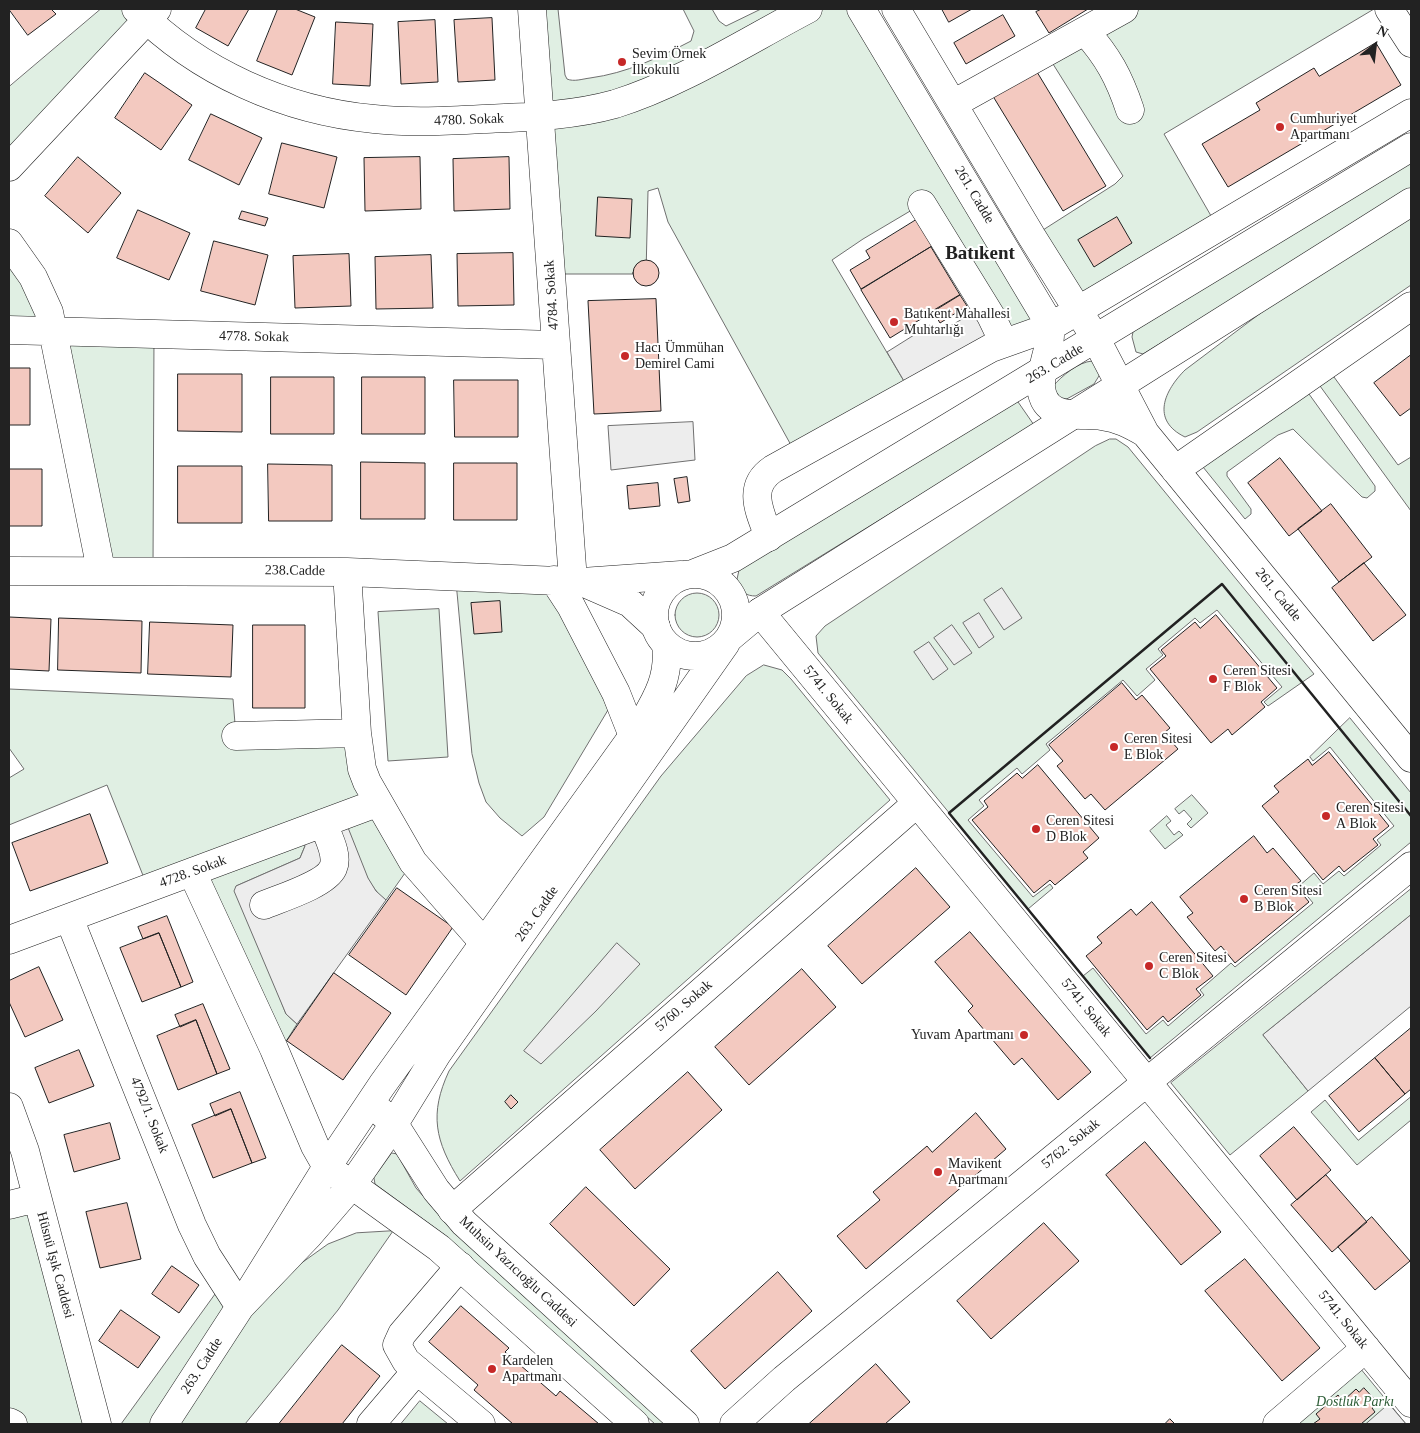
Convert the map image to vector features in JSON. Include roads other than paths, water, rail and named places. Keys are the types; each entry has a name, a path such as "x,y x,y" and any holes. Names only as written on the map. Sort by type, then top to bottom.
{"street":[{"name":"4784. Sokak","path":"532,9 556,344 570,581"},
{"name":"4780. Sokak","path":"146,12 172,42 242,84 280,100 330,113 373,120 419,122 540,117 588,110 647,92 808,9"},
{"name":"261. Cadde","path":"861,9 1047,317 1050,327 1050,338 1041,381 1044,399 1049,407 1058,413 1116,419 1144,432"},
{"name":"261. Cadde","path":"896,9 952,104 1079,310 1144,432 1411,758"},
{"path":"952,104 1124,9"},
{"path":"1389,9 1411,43"},
{"path":"9,166 146,12"},
{"path":"1085,31 1105,54 1120,81 1130,110"},
{"path":"769,537 756,496 758,484 766,474 1004,343 1050,327 1411,112"},
{"name":"263. Cadde","path":"688,574 733,558 769,537 1411,147"},
{"name":"263. Cadde","path":"164,1424 240,1307 308,1236 351,1186 394,1124 437,1054 728,640 760,612 1411,202"},
{"path":"922,204 991,316 1004,343"},
{"path":"9,243 39,289 54,332 101,570"},
{"path":"1175,470 1411,306"},
{"name":"4778. Sokak","path":"9,330 556,344"},
{"name":"238.Cadde","path":"9,571 347,572 570,581 688,574"},
{"path":"347,572 357,734 362,769 377,803 413,862 484,943"},
{"path":"240,1307 326,1167 369,1104 633,736 662,686 668,659 661,636 654,606 659,593 669,582 688,574 710,576 722,583 731,594 736,606 736,620 728,640 709,653 690,656 677,652 661,636 630,603 570,581 571,606 616,693 633,736"},
{"name":"5741. Sokak","path":"760,612 1411,1403"},
{"path":"236,736 357,734"},
{"name":"4728. Sokak","path":"9,940 377,803"},
{"name":"5760. Sokak","path":"452,1210 917,803"},
{"path":"264,905 324,879 334,868 334,853 323,823"},
{"name":"5762. Sokak","path":"734,1424 784,1379 1411,866"},
{"path":"192,872 274,1049 314,1146 326,1167 394,1214 460,1266 634,1424"},
{"name":"4792/1. Sokak","path":"69,918 192,1225 207,1256 240,1307"},
{"name":"Muhsin Yazıcıoğlu Caddesi","path":"369,1104 394,1124 436,1190 452,1210 685,1424"},
{"name":"Hüsnü Işık Caddesi","path":"9,1107 25,1151 96,1424"},
{"path":"9,1205 37,1198"},
{"path":"460,1266 399,1340 397,1345 401,1354 417,1370 481,1424"},
{"path":"1277,1424 1366,1348"},
{"path":"371,1424 417,1370"},
{"path":"9,1422 13,1424"}],"place":[{"name":"Sevim Örnek İlkokulu","path":"622,62"},
{"name":"Cumhuriyet Apartmanı","path":"1280,127"},
{"name":"Batıkent Mahallesi Muhtarlığı","path":"894,322"},
{"name":"Hacı Ümmühan Demirel Cami","path":"625,356"},
{"name":"Ceren Sitesi F Blok","path":"1213,679"},
{"name":"Ceren Sitesi E Blok","path":"1114,747"},
{"name":"Ceren Sitesi A Blok","path":"1326,816"},
{"name":"Ceren Sitesi D Blok","path":"1036,829"},
{"name":"Ceren Sitesi B Blok","path":"1244,899"},
{"name":"Ceren Sitesi C Blok","path":"1149,966"},
{"name":"Yuvam Apartmanı","path":"1024,1035"},
{"name":"Mavikent Apartmanı","path":"938,1172"},
{"name":"Kardelen Apartmanı","path":"492,1369"}],"district":[{"name":"Batıkent","path":"980,254"}],"park label":[{"name":"Dostluk Parkı","path":"1355,1402"}]}
